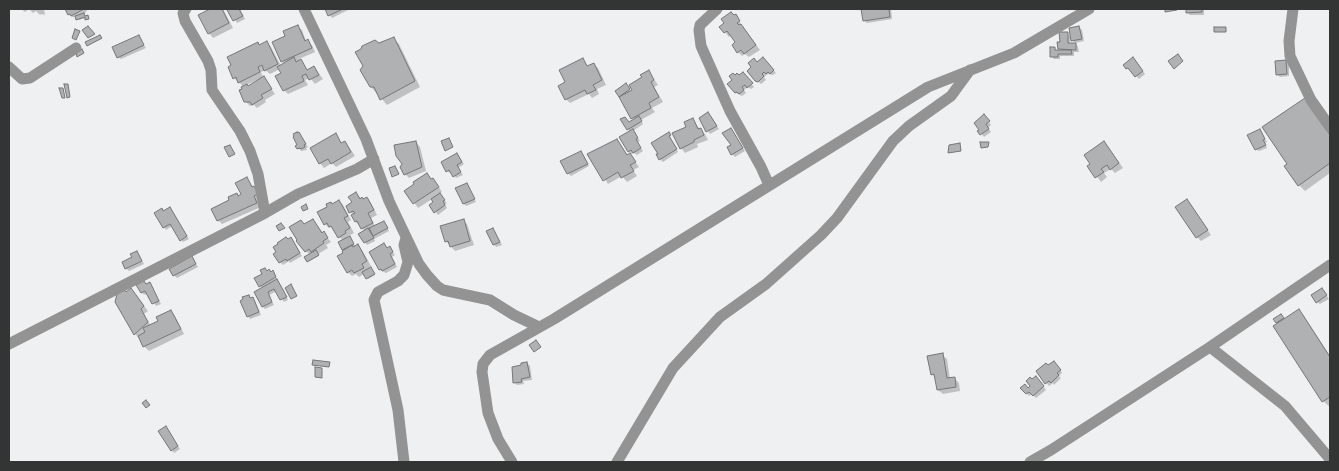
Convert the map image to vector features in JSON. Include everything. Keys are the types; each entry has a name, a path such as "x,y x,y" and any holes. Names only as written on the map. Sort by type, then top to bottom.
{"street":[{"path":"186,9 183,13 185,21 208,60 211,70 212,90 240,131 250,151 258,174 266,213"},
{"path":"304,9 374,159 406,236 427,275 440,288 490,300 514,315 539,327"},
{"path":"718,9 700,25 702,46 730,111 761,167 769,186"},
{"path":"512,462 498,439 488,413 483,383 484,364 495,352 539,327 928,87 1014,52 1088,9"},
{"path":"1293,9 1289,41 1290,56 1311,100 1330,127"},
{"path":"9,67 22,79 30,78 76,48"},
{"path":"617,462 673,368 720,317 766,284 821,236 837,218 893,141 908,126 951,96 970,70"},
{"path":"9,344 266,213 298,194 374,159"},
{"path":"404,462 398,410 374,300 378,292 398,281 404,275 408,262 404,245 406,236"},
{"path":"1030,462 1058,446 1210,347 1330,265"},
{"path":"1210,347 1285,406 1330,459"}],"building":[{"path":"65,9 84,9 71,16 70,14 68,15"},
{"path":"210,9 222,9 229,23 208,34 198,15"},
{"path":"239,9 243,16 233,21 227,10"},
{"path":"325,9 343,9 328,16"},
{"path":"861,9 889,9 890,17 863,21"},
{"path":"1165,9 1177,9 1177,10 1165,12"},
{"path":"1186,9 1202,9 1202,12 1186,13"},
{"path":"731,12 734,15 736,14 740,21 737,23 741,24 756,45 744,54 741,50 737,53 732,45 735,42 727,31 724,33 719,27 724,23 721,19"},
{"path":"84,13 85,16 88,15 89,19 85,20 85,17 76,20 75,16"},
{"path":"298,25 305,41 308,39 312,48 281,62 272,42 285,36 283,31"},
{"path":"88,26 95,34 88,38 82,30"},
{"path":"1079,26 1082,39 1071,41 1069,28"},
{"path":"1214,27 1226,27 1226,32 1214,32"},
{"path":"75,29 80,31 76,40 72,38"},
{"path":"1059,32 1068,32 1068,43 1076,43 1076,50 1058,49 1057,42 1060,42"},
{"path":"100,35 102,38 87,46 85,42"},
{"path":"139,35 144,45 117,58 112,47"},
{"path":"394,37 415,81 380,100 374,87 370,87 360,70 363,66 355,52 361,49 362,46 375,40 379,43"},
{"path":"267,41 278,64 264,71 262,65 258,67 260,72 238,83 236,77 233,79 228,67 231,65 227,57 258,42 259,45"},
{"path":"1050,47 1055,47 1055,50 1071,50 1072,54 1058,54 1058,57 1050,57"},
{"path":"82,49 84,53 77,57 76,53"},
{"path":"1178,54 1183,61 1174,69 1168,61"},
{"path":"294,57 296,62 301,59 307,70 314,66 319,75 309,80 306,74 302,76 304,81 283,91 275,76 281,73 277,67"},
{"path":"763,57 774,70 770,74 764,72 762,74 764,76 758,82 747,71 751,67 748,63 754,58 757,62"},
{"path":"1133,57 1143,71 1135,77 1123,65"},
{"path":"583,58 587,66 594,63 602,80 593,85 596,90 587,94 585,90 565,100 558,86 565,82 559,70"},
{"path":"1286,60 1287,74 1276,75 1275,61"},
{"path":"649,70 654,80 651,82 659,97 649,103 651,108 631,119 619,97 632,90 629,85"},
{"path":"743,72 753,83 747,88 745,85 742,87 744,90 739,94 735,93 727,84 732,80 729,76 733,73 739,75"},
{"path":"264,76 272,89 261,95 263,98 252,105 250,102 244,102 239,90 242,89 241,87 247,84 248,86"},
{"path":"626,83 630,89 619,97 615,91"},
{"path":"64,84 68,84 70,97 67,98"},
{"path":"59,88 63,88 65,98 62,98"},
{"path":"1305,98 1330,135 1330,163 1298,186 1284,166 1287,164 1262,127"},
{"path":"708,112 717,126 706,132 699,118"},
{"path":"984,114 990,121 986,124 989,129 980,135 974,123"},
{"path":"639,116 642,121 627,130 620,119 625,117 629,122"},
{"path":"693,118 698,129 701,128 704,135 680,149 672,133 686,127 684,122"},
{"path":"731,128 743,148 731,155 727,147 731,145 722,133"},
{"path":"633,129 641,148 633,153 631,150 628,152 619,137"},
{"path":"1260,129 1266,145 1255,150 1247,135"},
{"path":"299,132 306,144 301,149 297,149 295,146 297,145 293,134"},
{"path":"669,132 671,135 669,136 677,149 659,160 656,154 658,154 651,143"},
{"path":"336,133 341,143 345,141 351,152 331,164 328,159 319,164 310,148"},
{"path":"449,138 453,147 445,151 441,141"},
{"path":"617,139 627,155 630,153 636,162 630,165 634,171 621,178 618,172 603,181 587,154"},
{"path":"416,141 422,167 404,175 400,167 402,164 396,156 394,145"},
{"path":"1104,141 1119,163 1110,170 1107,165 1101,169 1104,172 1095,178 1087,166 1090,164 1084,155"},
{"path":"980,142 989,142 988,147 981,148"},
{"path":"960,143 961,151 948,153 949,145"},
{"path":"230,145 235,154 229,157 224,147"},
{"path":"581,151 588,164 567,174 560,161"},
{"path":"457,153 462,162 457,165 461,172 453,177 449,170 446,172 441,162"},
{"path":"395,166 399,174 392,177 389,168"},
{"path":"427,173 439,187 413,204 404,191 414,184 413,182"},
{"path":"247,177 258,194 254,196 257,203 217,221 211,209 229,200 228,197 237,193 238,196 241,194 235,183"},
{"path":"467,183 475,199 463,204 455,188"},
{"path":"356,192 360,199 367,197 374,210 368,213 373,223 361,229 351,215 355,213 353,211 349,213 346,206 352,202 348,197"},
{"path":"440,193 445,200 443,201 445,205 434,213 429,205 433,202 431,199"},
{"path":"1187,199 1208,230 1196,238 1175,207"},
{"path":"339,200 348,216 344,218 350,228 338,238 331,226 329,227 327,223 324,225 317,212 327,207 326,204 331,202 332,204"},
{"path":"306,204 308,209 303,211 301,207"},
{"path":"170,207 187,236 180,241 170,224 163,228 154,213 162,208 163,211"},
{"path":"313,219 322,233 324,231 328,238 311,252 309,249 305,252 296,241 289,227 301,220 304,224"},
{"path":"464,219 470,241 450,247 448,241 445,242 440,226"},
{"path":"384,221 388,228 373,236 369,228"},
{"path":"281,223 285,228 279,231 276,226"},
{"path":"368,228 374,238 364,243 358,234"},
{"path":"493,228 500,242 493,245 486,231"},
{"path":"350,236 354,244 342,250 338,242"},
{"path":"286,237 288,239 291,237 300,253 287,261 286,259 279,263 273,254 276,252 273,247"},
{"path":"384,243 387,248 390,246 393,252 390,254 395,264 382,271 381,269 379,270 369,252"},
{"path":"358,244 367,261 362,264 364,268 354,273 352,270 347,273 337,256 352,245 353,247"},
{"path":"316,250 319,255 307,262 304,257"},
{"path":"137,251 142,261 125,269 122,262 132,257 130,254"},
{"path":"192,256 196,264 173,276 169,269"},
{"path":"371,267 375,274 366,279 362,272"},
{"path":"265,268 271,272 273,270 276,277 259,287 254,278 262,274 260,270"},
{"path":"277,279 287,297 280,300 274,289 268,292 272,302 262,307 254,292"},
{"path":"144,281 146,284 150,282 159,301 152,304 145,291 141,293 136,285"},
{"path":"291,284 297,296 291,299 285,288"},
{"path":"131,288 144,306 141,309 148,322 134,335 115,302 117,294 124,289 126,292"},
{"path":"1322,288 1327,295 1316,303 1311,295"},
{"path":"249,295 250,298 253,297 259,312 247,317 240,301 243,299 242,297"},
{"path":"1299,309 1330,357 1330,397 1322,402 1273,326"},
{"path":"171,310 181,329 143,347 138,336 145,332 143,328 158,321 156,317"},
{"path":"1281,314 1284,318 1276,323 1273,319"},
{"path":"536,340 541,347 534,352 529,345"},
{"path":"943,353 947,378 955,377 956,387 937,390 934,374 931,375 927,356"},
{"path":"313,360 330,362 329,367 312,365"},
{"path":"1054,361 1061,370 1051,383 1049,381 1045,384 1036,371 1046,363 1048,365"},
{"path":"527,362 530,377 521,379 522,382 513,383 512,367"},
{"path":"315,367 322,368 322,378 315,377"},
{"path":"1036,376 1044,386 1033,396 1029,392 1026,394 1020,388 1025,384 1028,388 1030,386 1026,381 1030,377 1032,379"},
{"path":"146,400 150,405 146,408 142,403"},
{"path":"166,426 178,446 171,451 158,431"}]}
